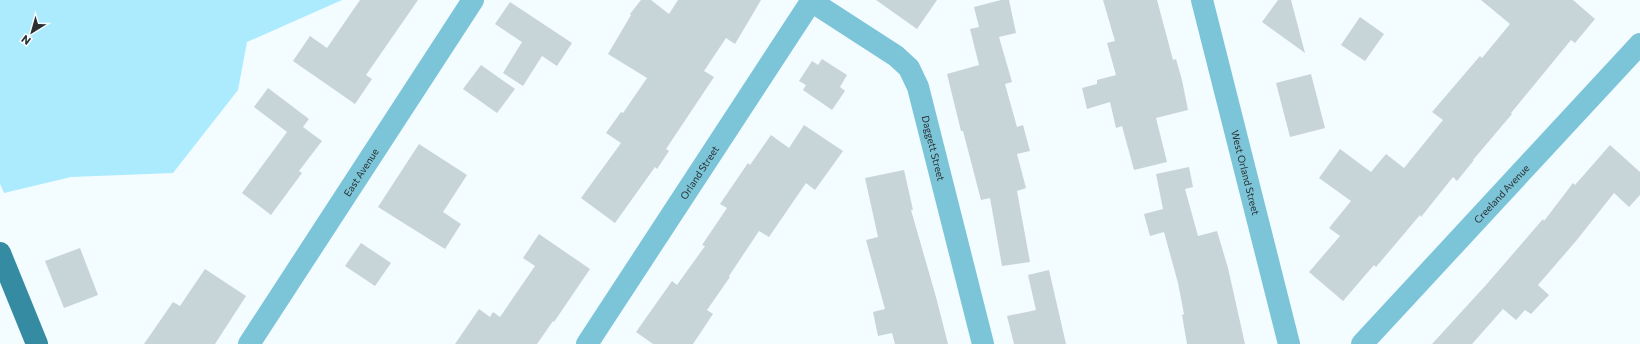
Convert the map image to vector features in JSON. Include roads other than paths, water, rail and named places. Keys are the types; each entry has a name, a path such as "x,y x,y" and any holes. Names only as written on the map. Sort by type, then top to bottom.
{"main road":[{"path":"0,253 37,344"}],"street":[{"name":"East Avenue","path":"249,344 473,0"},
{"name":"Orland Street","path":"587,344 812,0"},
{"name":"Daggett Street","path":"812,0 896,56 909,68 918,87 983,344"},
{"name":"West Orland Street","path":"1208,5 1289,344"},
{"name":"Creeland Avenue","path":"1362,344 1640,44"}]}
